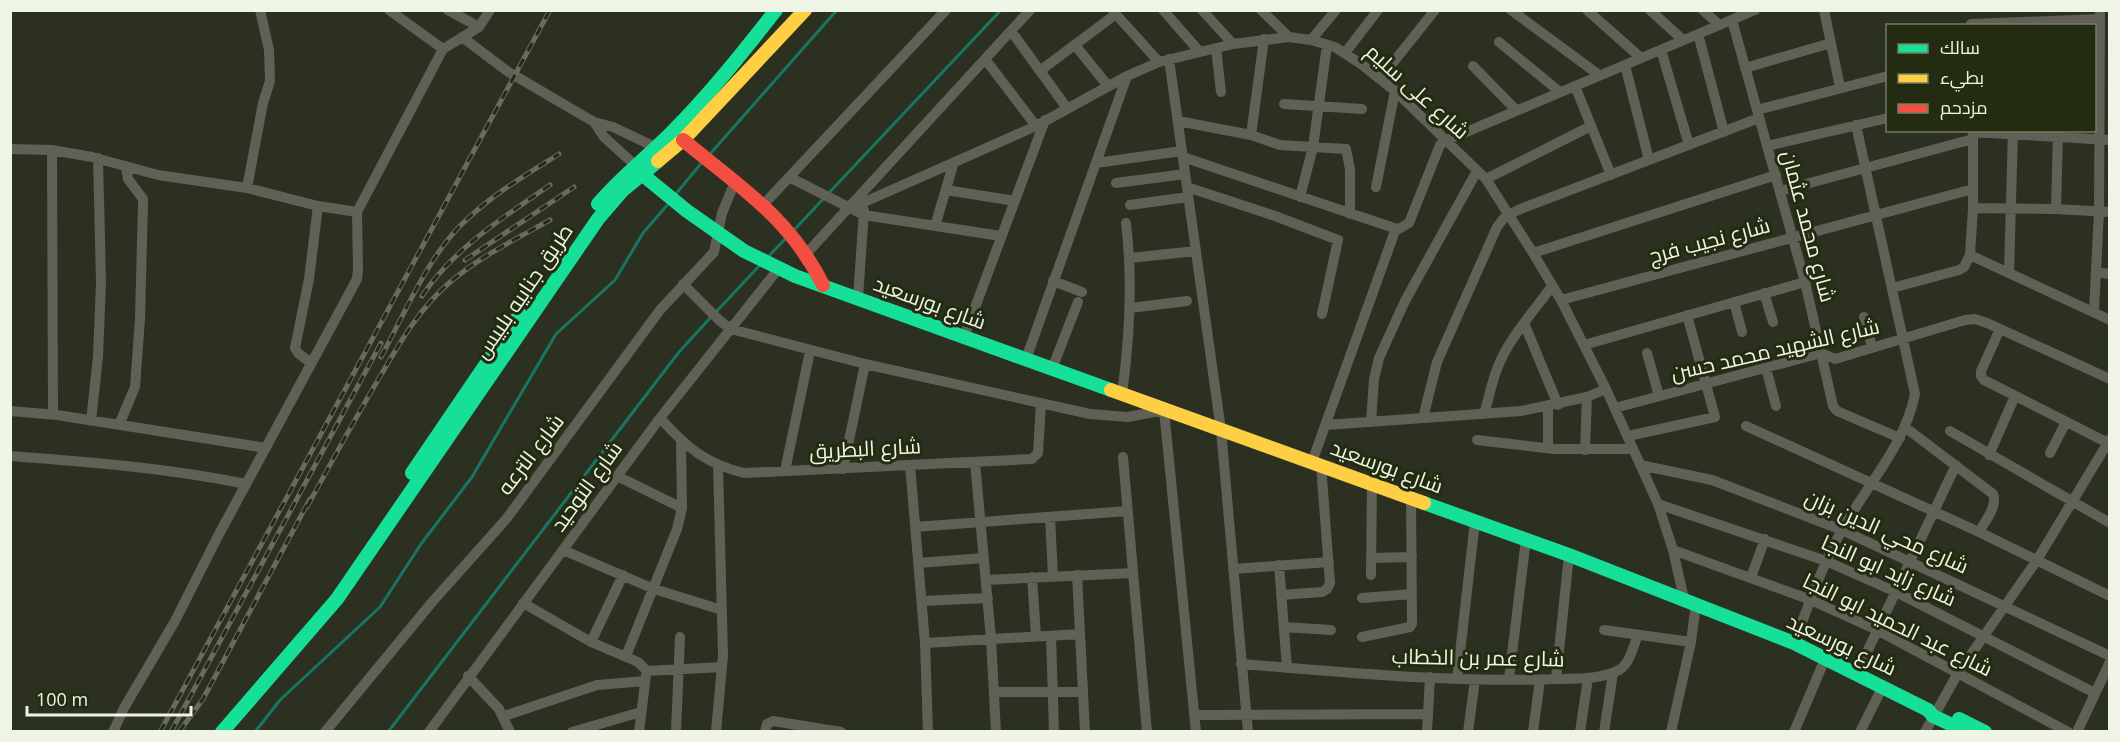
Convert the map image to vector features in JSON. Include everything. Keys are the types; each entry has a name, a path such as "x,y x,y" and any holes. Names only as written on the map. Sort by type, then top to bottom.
{"street":[{"path":"247,188 263,104 270,81 268,50 260,10"},
{"path":"389,10 443,49"},
{"path":"448,10 479,27"},
{"path":"113,732 124,708 175,621 357,279 357,212 443,49 479,27 490,10"},
{"name":"طريق جنابيه بلبيس","path":"222,732 337,599 598,219 776,10"},
{"name":"طريق جنابيه بلبيس","path":"640,170 687,144 805,10"},
{"path":"763,205 946,10"},
{"path":"807,253 846,206 1030,10"},
{"path":"1162,10 1199,51"},
{"path":"1202,10 1233,44"},
{"path":"1261,10 1289,37"},
{"path":"1311,40 1336,10"},
{"path":"1345,53 1378,10"},
{"path":"1380,79 1436,10"},
{"path":"1511,10 1599,75"},
{"path":"1587,10 1641,58"},
{"path":"1650,10 1683,40"},
{"path":"1703,10 1719,25"},
{"path":"1096,163 1182,154 1397,229 1409,223 1437,149 1445,141 1755,10"},
{"path":"1824,10 1840,87"},
{"path":"1041,70 1114,12 1164,60 1178,121 1221,430 1248,732"},
{"path":"1971,24 2012,16 2100,15 2097,64 2104,139 2104,212 2096,272 2094,311"},
{"name":"شارع محمد عثمان","path":"1732,20 1805,282 1832,403 1835,409 1903,433"},
{"path":"1011,31 1068,108"},
{"path":"1698,34 1724,132"},
{"path":"462,37 507,71 594,122 613,127 657,148"},
{"name":"شارع على سليم","path":"846,206 862,204 1040,123 1127,76 1164,60 1233,44 1289,37 1311,40 1345,53 1395,91 1486,179 1533,253 1561,300 1628,436 1658,504 1690,602"},
{"path":"1251,135 1264,39"},
{"path":"1499,42 1560,92"},
{"path":"1745,68 1831,44"},
{"path":"1075,45 1108,86"},
{"path":"1300,197 1313,147 1327,45"},
{"path":"1216,48 1221,92"},
{"path":"1661,50 1689,145"},
{"path":"964,337 1015,201 1040,123 986,59"},
{"path":"1625,64 1649,160"},
{"path":"1473,66 1516,110"},
{"path":"1026,358 1127,76"},
{"path":"1423,418 1428,389 1448,334 1500,222 1508,214 1724,132 1758,114 1840,87 1886,76"},
{"path":"1575,86 1611,175"},
{"path":"1376,187 1395,91"},
{"path":"1284,104 1362,110"},
{"path":"1767,146 1886,118"},
{"path":"1178,121 1251,135 1281,145 1345,148 1348,151 1351,187 1350,214"},
{"path":"594,122 603,137 640,170"},
{"path":"1794,643 1826,561 1842,530 1903,433 1915,394 1856,125"},
{"path":"1486,179 1592,126"},
{"path":"2009,273 2013,132"},
{"path":"1780,191 1973,134 2058,133 2104,139"},
{"path":"2056,208 2058,133"},
{"path":"1892,288 1964,267 1970,255 1973,134"},
{"path":"687,144 763,205 798,239 823,285"},
{"path":"10,149 52,150 98,158 158,175 247,188 318,206 357,212"},
{"path":"52,150 53,414"},
{"path":"91,421 98,357 101,282 98,158"},
{"path":"935,226 954,162"},
{"path":"119,425 135,387 140,319 143,203 128,178 126,166"},
{"name":"شارع بورسعيد","path":"640,170 687,211 744,251 795,276 1411,497 1690,602 1794,643 1933,712 1960,730"},
{"path":"1371,422 1374,379 1379,358 1405,301 1476,171"},
{"path":"1116,183 1185,174"},
{"path":"1533,253 1776,175"},
{"path":"789,177 864,215 1001,236"},
{"name":"شارع الترعه","path":"325,732 427,608 507,518 647,327 714,252 723,213 735,182"},
{"name":"شارع نجيب فرج","path":"1561,300 1973,189"},
{"path":"946,190 1015,201"},
{"path":"1130,206 1187,192 1275,216 1338,240 1322,314"},
{"path":"858,298 864,215 862,204"},
{"path":"311,363 295,348 309,279 318,206"},
{"path":"1972,208 2056,208 2104,212"},
{"path":"1122,394 1130,308 1130,258 1126,223"},
{"path":"1281,595 1325,591 1330,583 1317,464 1326,425 1397,229"},
{"path":"1130,258 1196,251"},
{"path":"1970,255 2109,320"},
{"name":"شارع التوحيد","path":"429,732 727,326 778,267"},
{"path":"2096,272 2109,274"},
{"path":"1053,281 1080,297 1053,369"},
{"path":"1584,345 1805,282"},
{"path":"683,284 727,326 810,351 1109,417 1128,417 1164,410 1196,732"},
{"path":"1484,414 1498,365 1524,323 1552,286"},
{"path":"1764,293 1773,322"},
{"path":"1130,308 1187,301"},
{"path":"1734,302 1742,332"},
{"path":"1628,436 1715,417 1687,315"},
{"path":"1864,317 1872,347"},
{"name":"شارع الشهيد محمد حسن","path":"1615,408 1821,353 1835,358 1975,319 2109,379"},
{"path":"1524,323 1553,406 1548,448"},
{"path":"1925,732 1933,712 2037,560 2109,442 1984,380 1981,370 2000,329"},
{"path":"785,471 810,351"},
{"path":"1647,353 1659,396"},
{"path":"843,469 865,364"},
{"path":"1766,368 1776,406"},
{"path":"1326,425 1521,411 1553,406 1587,397 1606,389"},
{"path":"1989,455 2015,396"},
{"path":"1585,450 1587,397"},
{"name":"شارع البطريق","path":"660,418 681,442 699,455 718,465 744,473 1032,459 1038,453 1041,403"},
{"path":"10,411 53,414 266,448"},
{"path":"2050,453 2066,422"},
{"path":"1746,426 1979,532 2109,596"},
{"path":"1950,431 2109,523"},
{"path":"1903,433 1990,489 1995,499 1979,532"},
{"path":"1478,440 1548,448 1633,449"},
{"path":"626,656 671,548 681,508 681,442"},
{"path":"10,456 105,463 196,474 246,484"},
{"path":"1123,457 1147,732"},
{"path":"975,462 988,598 996,732"},
{"path":"716,732 722,667 718,465"},
{"path":"910,465 925,643 928,732"},
{"name":"شارع محي الدين بزان","path":"1640,465 1712,480 1842,530 2109,656"},
{"path":"1857,673 1956,465"},
{"path":"617,476 681,508"},
{"path":"1371,575 1372,483"},
{"path":"1362,637 1408,627 1412,624 1411,497"},
{"name":"شارع زايد ابو النجا","path":"1658,504 1826,561 1896,592 2095,693"},
{"path":"915,527 1127,511"},
{"path":"1050,517 1053,576"},
{"path":"1457,679 1475,521"},
{"path":"1509,679 1526,539"},
{"path":"1751,578 1765,539"},
{"path":"563,550 654,589 722,610"},
{"name":"شارع عبد الحميد ابو النجا","path":"1673,550 1811,600 1878,630 2068,732"},
{"path":"1556,679 1569,555"},
{"path":"1371,558 1412,557"},
{"path":"918,563 984,558"},
{"path":"1233,569 1329,562"},
{"path":"1279,565 1287,668"},
{"path":"986,580 1133,573"},
{"path":"591,642 622,575"},
{"path":"1077,575 1085,732"},
{"path":"1032,578 1036,636"},
{"path":"1362,598 1412,594"},
{"path":"921,601 988,598"},
{"path":"1671,732 1690,642 1690,602"},
{"path":"523,603 591,642 641,664 646,676 639,732"},
{"path":"1284,627 1331,630"},
{"path":"1604,630 1690,642"},
{"path":"925,643 1080,634"},
{"path":"1604,732 1612,673 1626,664 1638,635"},
{"path":"1051,636 1054,732"},
{"path":"676,732 680,637"},
{"path":"1794,732 1825,659"},
{"path":"2077,732 2109,662"},
{"name":"شارع عمر بن الخطاب","path":"1241,664 1475,680 1588,678 1612,673"},
{"path":"504,716 589,687 678,669 722,667"},
{"path":"468,676 494,702 504,716 510,732"},
{"path":"1427,732 1430,677"},
{"path":"1580,732 1588,678"},
{"path":"1468,732 1475,680"},
{"path":"1533,732 1540,680"},
{"path":"1860,732 1883,686"},
{"path":"995,692 1083,692"},
{"path":"572,732 641,712"},
{"name":"شارع بورسعيد","path":"1933,712 1985,732"},
{"path":"1195,715 1428,714"},
{"path":"765,732 766,724 773,721 841,732"}],"waterway":[{"path":"710,154 837,10"},
{"path":"794,230 1001,10"},
{"path":"675,195 703,161"},
{"path":"255,732 280,700 380,607 421,544 472,477 556,334 615,280 643,233 669,203"},
{"path":"767,258 787,237"},
{"path":"716,312 760,265"},
{"path":"388,732 679,352 711,317"}],"railway":[{"path":"160,732 550,10"},
{"path":"381,357 426,272 459,227 494,197 559,154"},
{"path":"422,296 464,248 550,185"},
{"path":"465,260 574,187"},
{"path":"307,507 396,350 429,303 449,283 473,265 550,220"},
{"path":"171,732 381,343"},
{"path":"179,732 203,699 310,499"}],"traffic: fast":[{"path":"598,204 699,104 776,10"},
{"path":"222,732 337,599 598,219 623,190 658,161"},
{"path":"643,175 687,211 744,251 795,276 1111,390"},
{"path":"412,473 520,314"},
{"path":"1424,503 1569,555 1794,643 1967,732"},
{"path":"1959,719 1985,732"}],"traffic: slow":[{"path":"658,161 683,140 805,10"},
{"path":"1111,390 1424,503"}],"traffic: jam":[{"path":"683,140 743,188 779,222 810,261 823,285"}]}
